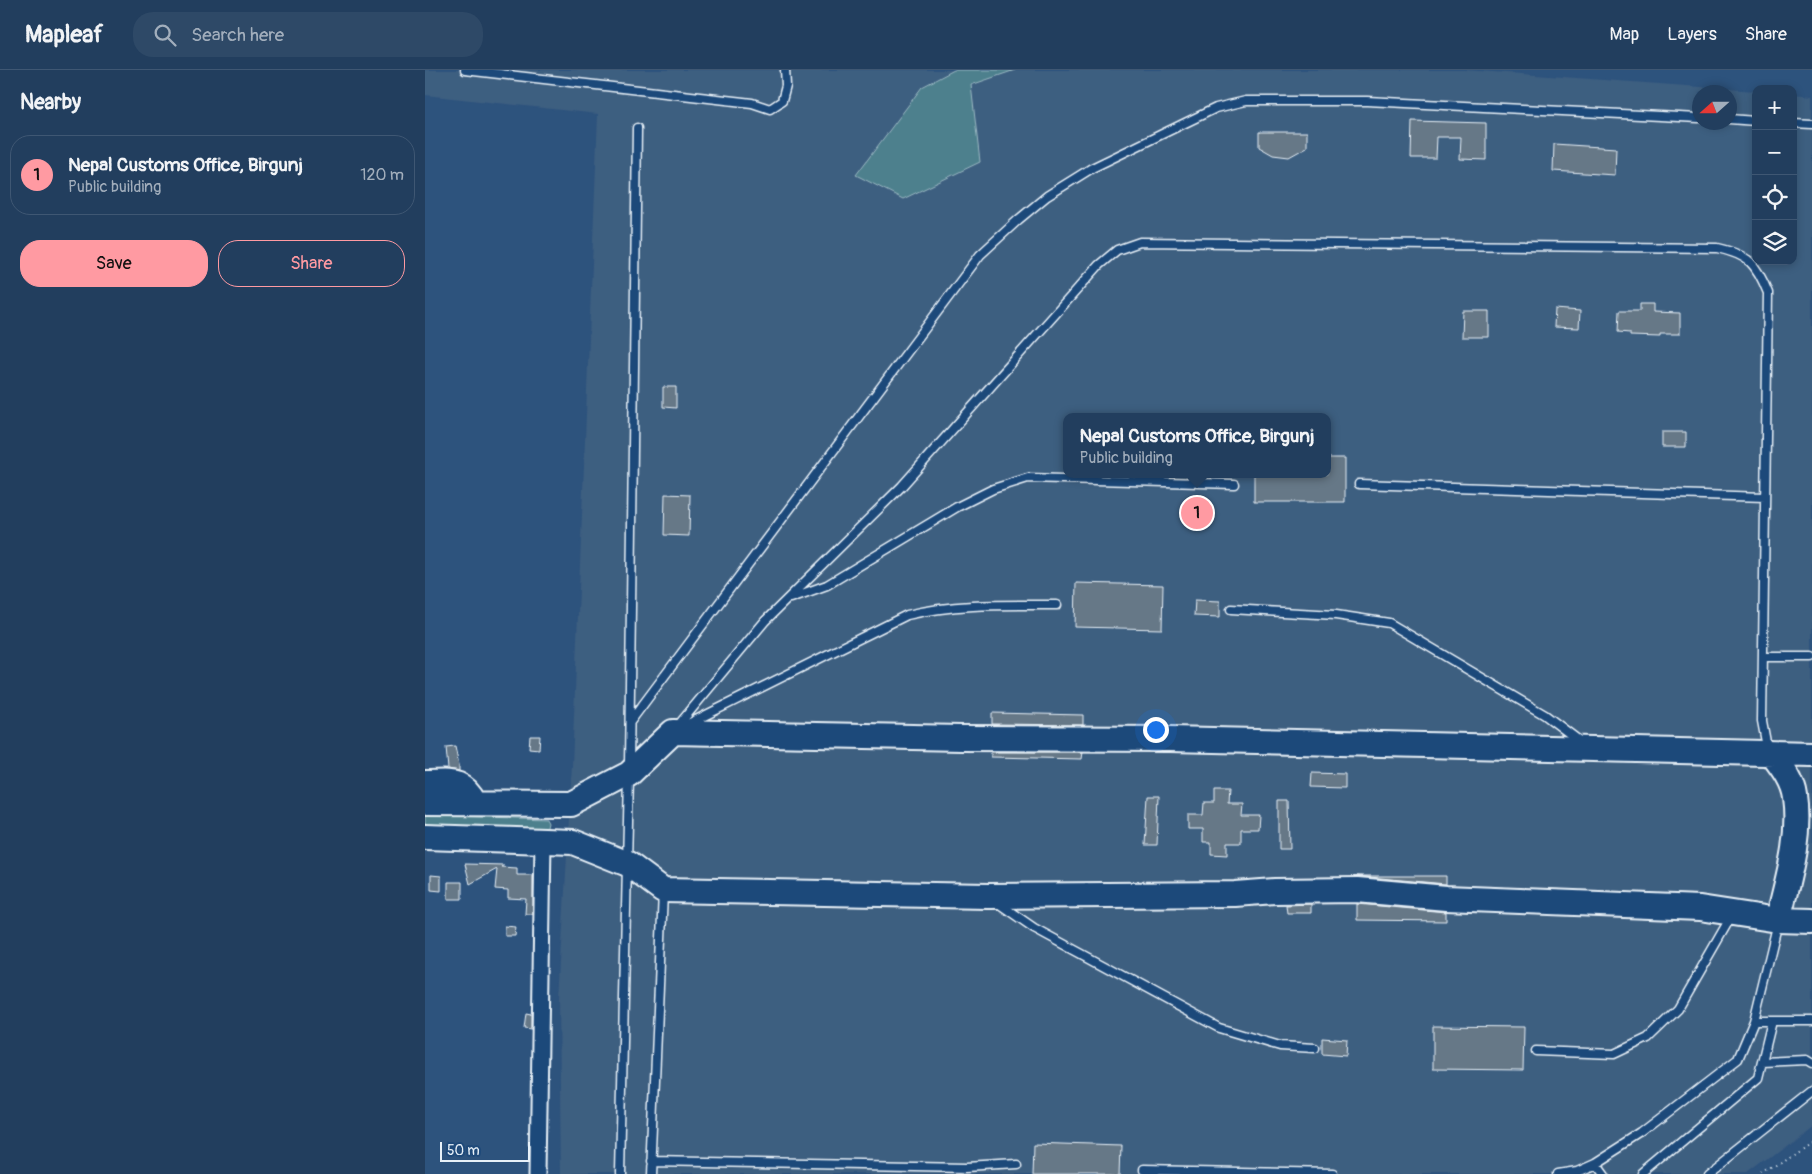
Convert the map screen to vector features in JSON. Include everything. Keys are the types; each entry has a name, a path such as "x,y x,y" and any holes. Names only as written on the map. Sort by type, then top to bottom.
{"highway":[{"path":"425,803 571,804 629,774 673,732 961,738 1170,739 1360,745 1590,748 1812,754"},
{"path":"1773,754 1787,775 1795,797 1795,840 1778,920"},
{"path":"425,783 456,783 468,790 475,803"},
{"path":"425,837 573,842 628,864 663,890 988,896 1235,894 1357,890 1446,898 1690,908 1734,912 1778,920 1812,921"}],"street":[{"path":"538,1174 543,841"}],"lane":[{"path":"465,70 752,102 770,109 782,101 786,86 785,70"},
{"path":"630,722 980,256 1047,196 1092,168 1215,108 1245,101 1367,101 1692,118"},
{"path":"1737,120 1752,121"},
{"path":"1797,123 1812,124"},
{"path":"620,1174 628,864 637,128"},
{"path":"673,732 765,621 902,486 1099,265 1117,250 1140,242 1717,248 1734,252 1749,259 1761,274 1768,293 1762,720 1766,742 1773,754"},
{"path":"787,600 827,585 993,489 1028,478 1234,484"},
{"path":"1359,484 1765,497"},
{"path":"673,732 907,615 935,608 968,605 1057,605"},
{"path":"1231,609 1336,615 1389,623 1545,715 1590,748"},
{"path":"1763,657 1812,657"},
{"path":"651,1174 663,890"},
{"path":"988,896 1034,928 1219,1028 1280,1046 1315,1048"},
{"path":"1536,1051 1614,1054 1649,1038 1678,1009 1734,912"},
{"path":"1558,1174 1577,1171 1595,1163 1642,1134 1738,1059 1754,1021 1778,920"},
{"path":"1754,1021 1812,1021"},
{"path":"1643,1174 1758,1078 1772,1021"},
{"path":"1762,1062 1807,1060 1812,1063"},
{"path":"1707,1174 1812,1091"},
{"path":"651,1161 967,1166 1015,1164"},
{"path":"1595,1163 1603,1174"},
{"path":"1142,1170 1332,1174"}],"path":[{"path":"1763,1174 1812,1140"}],"shaded area":[{"path":"425,70 1465,70 1692,86 1692,130 1737,130 1737,90 1752,91 1752,265 1797,265 1797,94 1812,96 1812,1125 1748,1174 561,1174 559,998 572,765 598,114 425,95"}],"green space":[{"path":"954,70 1015,70 971,85 980,162 903,199 856,175 922,87"},
{"path":"425,815 546,819 548,823 546,831 425,827"}],"building":[{"path":"1412,121 1486,123 1486,160 1460,159 1461,137 1437,137 1436,158 1411,158"},
{"path":"1259,132 1307,132 1307,147 1289,157 1273,155 1259,147"},
{"path":"1554,144 1616,148 1615,175 1553,171"},
{"path":"1640,304 1653,304 1653,312 1680,313 1680,334 1660,334 1660,337 1630,336 1630,333 1618,332 1619,311 1640,311"},
{"path":"1555,309 1580,311 1579,328 1554,327"},
{"path":"1463,311 1489,311 1489,337 1462,337"},
{"path":"663,387 676,387 676,408 663,407"},
{"path":"1662,432 1686,432 1686,447 1662,447"},
{"path":"1331,458 1345,458 1345,502 1254,502 1254,478 1331,478"},
{"path":"665,494 690,495 689,536 664,535"},
{"path":"1076,583 1163,585 1162,629 1075,627"},
{"path":"1195,600 1220,601 1220,617 1194,616"},
{"path":"992,713 1083,715 1083,725 992,724"},
{"path":"530,736 540,736 539,749 529,748"},
{"path":"455,746 459,771 448,769 446,747"},
{"path":"991,752 1083,752 1082,759 991,757"},
{"path":"1312,773 1345,774 1345,788 1311,787"},
{"path":"1214,791 1228,791 1227,804 1242,804 1241,815 1259,815 1258,829 1241,829 1241,843 1227,843 1227,855 1211,854 1211,842 1203,842 1203,829 1188,829 1188,815 1203,815 1204,803 1214,803"},
{"path":"1148,796 1159,796 1157,845 1145,845"},
{"path":"1279,801 1289,801 1290,849 1279,849"},
{"path":"465,864 504,865 501,867 517,868 517,875 533,875 533,914 525,914 526,899 508,898 508,890 495,889 497,869 470,884"},
{"path":"431,875 441,876 441,891 431,890"},
{"path":"1358,876 1446,876 1446,884"},
{"path":"448,882 462,882 462,899 448,899"},
{"path":"1311,904 1311,913 1287,913 1286,905"},
{"path":"1357,904 1446,912 1446,921 1357,920"},
{"path":"505,926 516,927 515,936 505,936"},
{"path":"526,1013 531,1014 531,1029 524,1028"},
{"path":"1433,1026 1524,1027 1523,1070 1433,1069"},
{"path":"1322,1038 1347,1040 1346,1056 1322,1054"},
{"path":"1033,1143 1121,1146 1120,1174 1032,1174"}],"place":[{"name":"Nepal Customs Office, Birgunj","path":"1197,513"}]}
